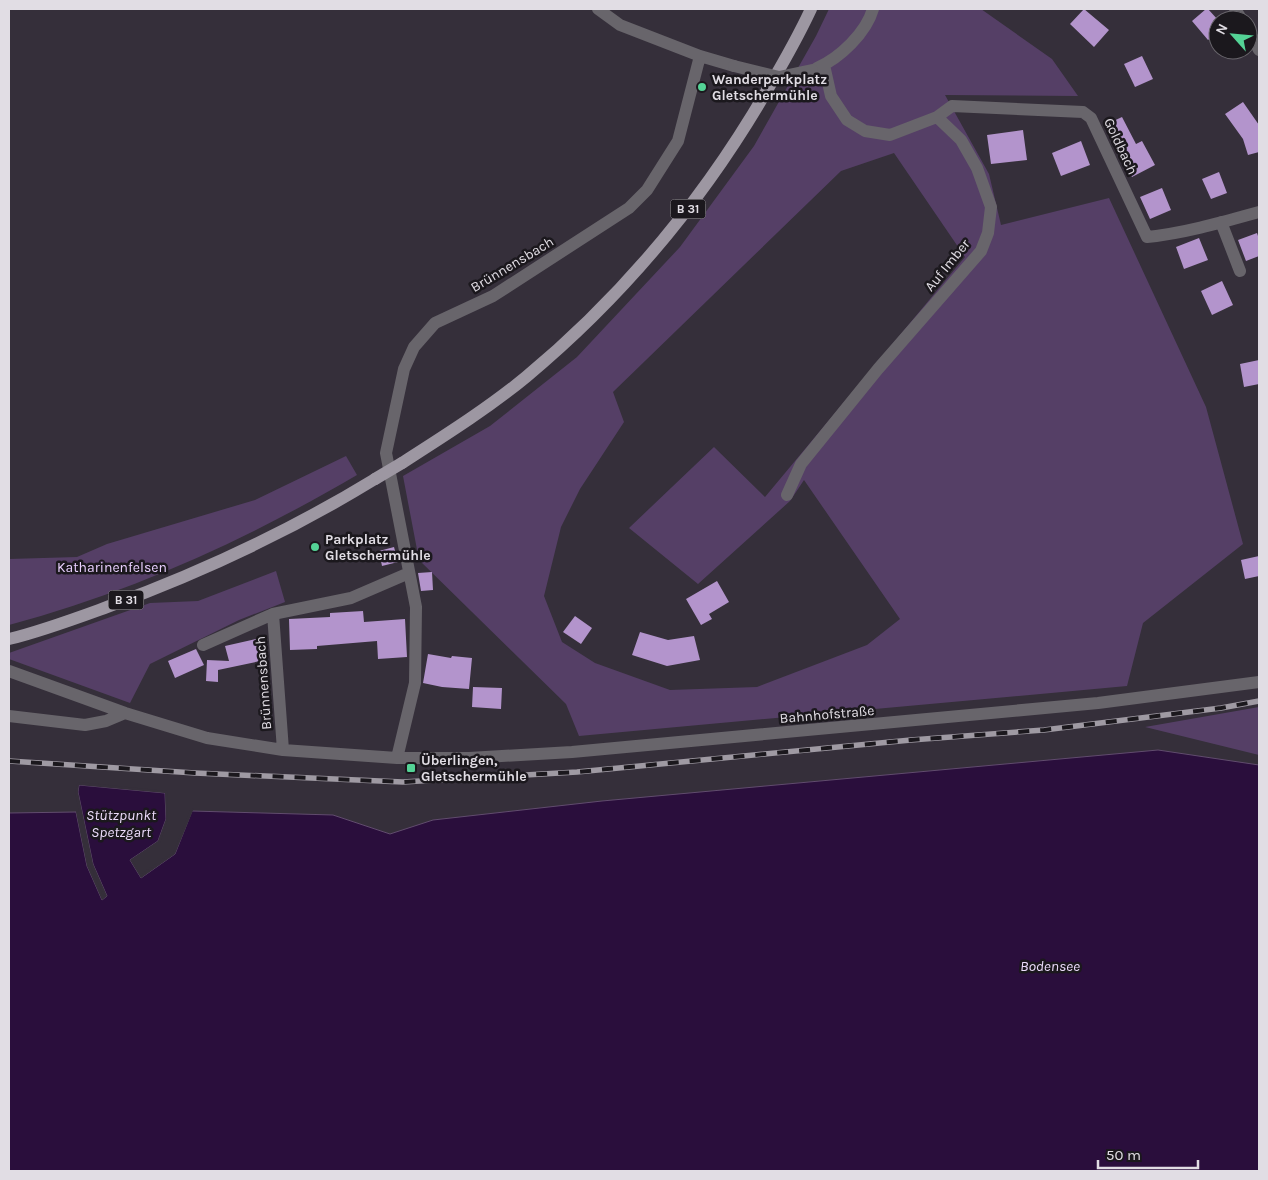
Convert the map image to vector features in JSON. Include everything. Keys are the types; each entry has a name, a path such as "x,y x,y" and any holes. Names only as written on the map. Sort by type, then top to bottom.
{"main road":[{"name":"B 31","path":"9,639 26,635 152,591 294,525 402,463 468,420 525,378 610,299 686,211 715,172 752,116 782,66 811,9"}],"street":[{"path":"598,9 620,24 700,56 779,77 818,68 849,46 870,17 873,9"},
{"name":"Brünnensbach","path":"397,758 415,682 416,607 386,453 404,369 414,347 435,323 493,296 629,208 646,190 678,140 700,56"},
{"path":"818,68 830,96 847,120 866,131 890,135 937,117"},
{"name":"Goldbach","path":"937,117 952,106 1083,112 1091,118 1147,237 1259,212"},
{"name":"Auf Imber","path":"786,495 801,464 878,369 981,251 988,233 991,207 977,168 961,140 937,117"},
{"path":"1221,222 1240,271"},
{"name":"Brünnensbach","path":"203,644 273,614 351,598 409,573"},
{"name":"Brünnensbach","path":"273,614 283,750"},
{"name":"Bahnhofstraße","path":"9,671 125,713 207,738 283,750 397,758 469,758 572,752 1098,703 1259,682"},
{"path":"9,716 85,725 106,721 125,713"}],"green space":[{"path":"829,9 981,9 1052,59 1078,96 945,95 989,174 1001,225 1109,198 1206,407 1243,544 1143,623 1127,686 579,736 566,704 419,560 403,476 490,426 577,357 680,247 754,146 816,36","holes":["894,153 965,257 765,497 714,447 629,528 698,584 790,501 804,480 900,619 867,645 757,687 670,690 595,663 562,642 544,596 561,527 580,489 624,422 613,392 841,171"]},
{"name":"Katharinenfelsen","path":"346,456 357,475 274,521 188,562 144,580 55,612 9,625 9,559 77,557 107,544 255,500"},
{"path":"276,571 285,602 239,620 150,664 130,703 9,659 9,653 150,603 198,601"},
{"path":"1259,707 1259,755 1145,727"}],"water":[{"name":"Bodensee","path":"1158,750 1259,765 1259,1171 9,1171 9,813 76,812 87,866 102,900 107,896 93,864 78,792 79,785 165,793 166,819 158,841 130,860 141,878 175,854 192,811 333,815 390,834 433,820 602,801"}],"pier":[{"path":"79,782 167,791 168,820 160,843 133,861 141,874 173,852 190,810 194,808 175,854 141,878 130,860 158,841 166,819 165,793 79,785 78,792 93,864 107,896 102,900 87,866 76,810 79,812 75,793","holes":["90,865 104,895 103,896"]}],"building":[{"path":"1084,9 1109,30 1094,47 1070,24"},
{"path":"1206,9 1209,10 1208,40 1192,21"},
{"path":"1142,56 1153,79 1135,87 1124,64"},
{"path":"1243,102 1259,125 1259,152 1248,155 1243,139 1225,114"},
{"path":"1122,117 1136,144 1142,141 1155,165 1132,177 1105,125"},
{"path":"1023,130 1027,160 991,164 987,135"},
{"path":"1081,141 1090,165 1061,176 1052,153"},
{"path":"1219,172 1227,193 1211,199 1202,179"},
{"path":"1162,188 1171,210 1150,219 1140,197"},
{"path":"1257,233 1259,256 1246,261 1238,240"},
{"path":"1199,238 1208,260 1184,269 1176,247"},
{"path":"1222,281 1233,305 1212,315 1201,291"},
{"path":"1259,360 1259,384 1244,387 1240,364"},
{"path":"394,547 398,562 382,566 379,551"},
{"path":"1259,556 1259,576 1245,579 1241,560"},
{"path":"432,572 433,590 421,591 418,573"},
{"path":"717,581 729,602 709,614 712,619 701,625 686,599"},
{"path":"363,611 364,622 405,619 407,657 378,659 377,641 317,646 317,649 290,650 289,619 330,617 330,613"},
{"path":"575,616 592,628 581,644 563,632"},
{"path":"640,632 668,640 694,636 700,660 667,666 632,655"},
{"path":"260,638 265,660 218,670 218,682 206,681 207,660 229,661 225,646"},
{"path":"196,649 204,665 175,678 168,661"},
{"path":"428,654 451,658 452,656 472,658 469,689 442,687 423,683"},
{"path":"473,687 502,688 501,709 472,707"}],"railway":[{"path":"9,761 195,773 403,782 577,772 911,740 1044,730 1221,708 1259,701"}],"place":[{"name":"Wanderparkplatz Gletschermühle","path":"702,87"},
{"name":"Parkplatz Gletschermühle","path":"315,547"},
{"name":"Überlingen, Gletschermühle","path":"411,768"}],"water label":[{"name":"Stützpunkt Spetzgart","path":"121,824"}]}
